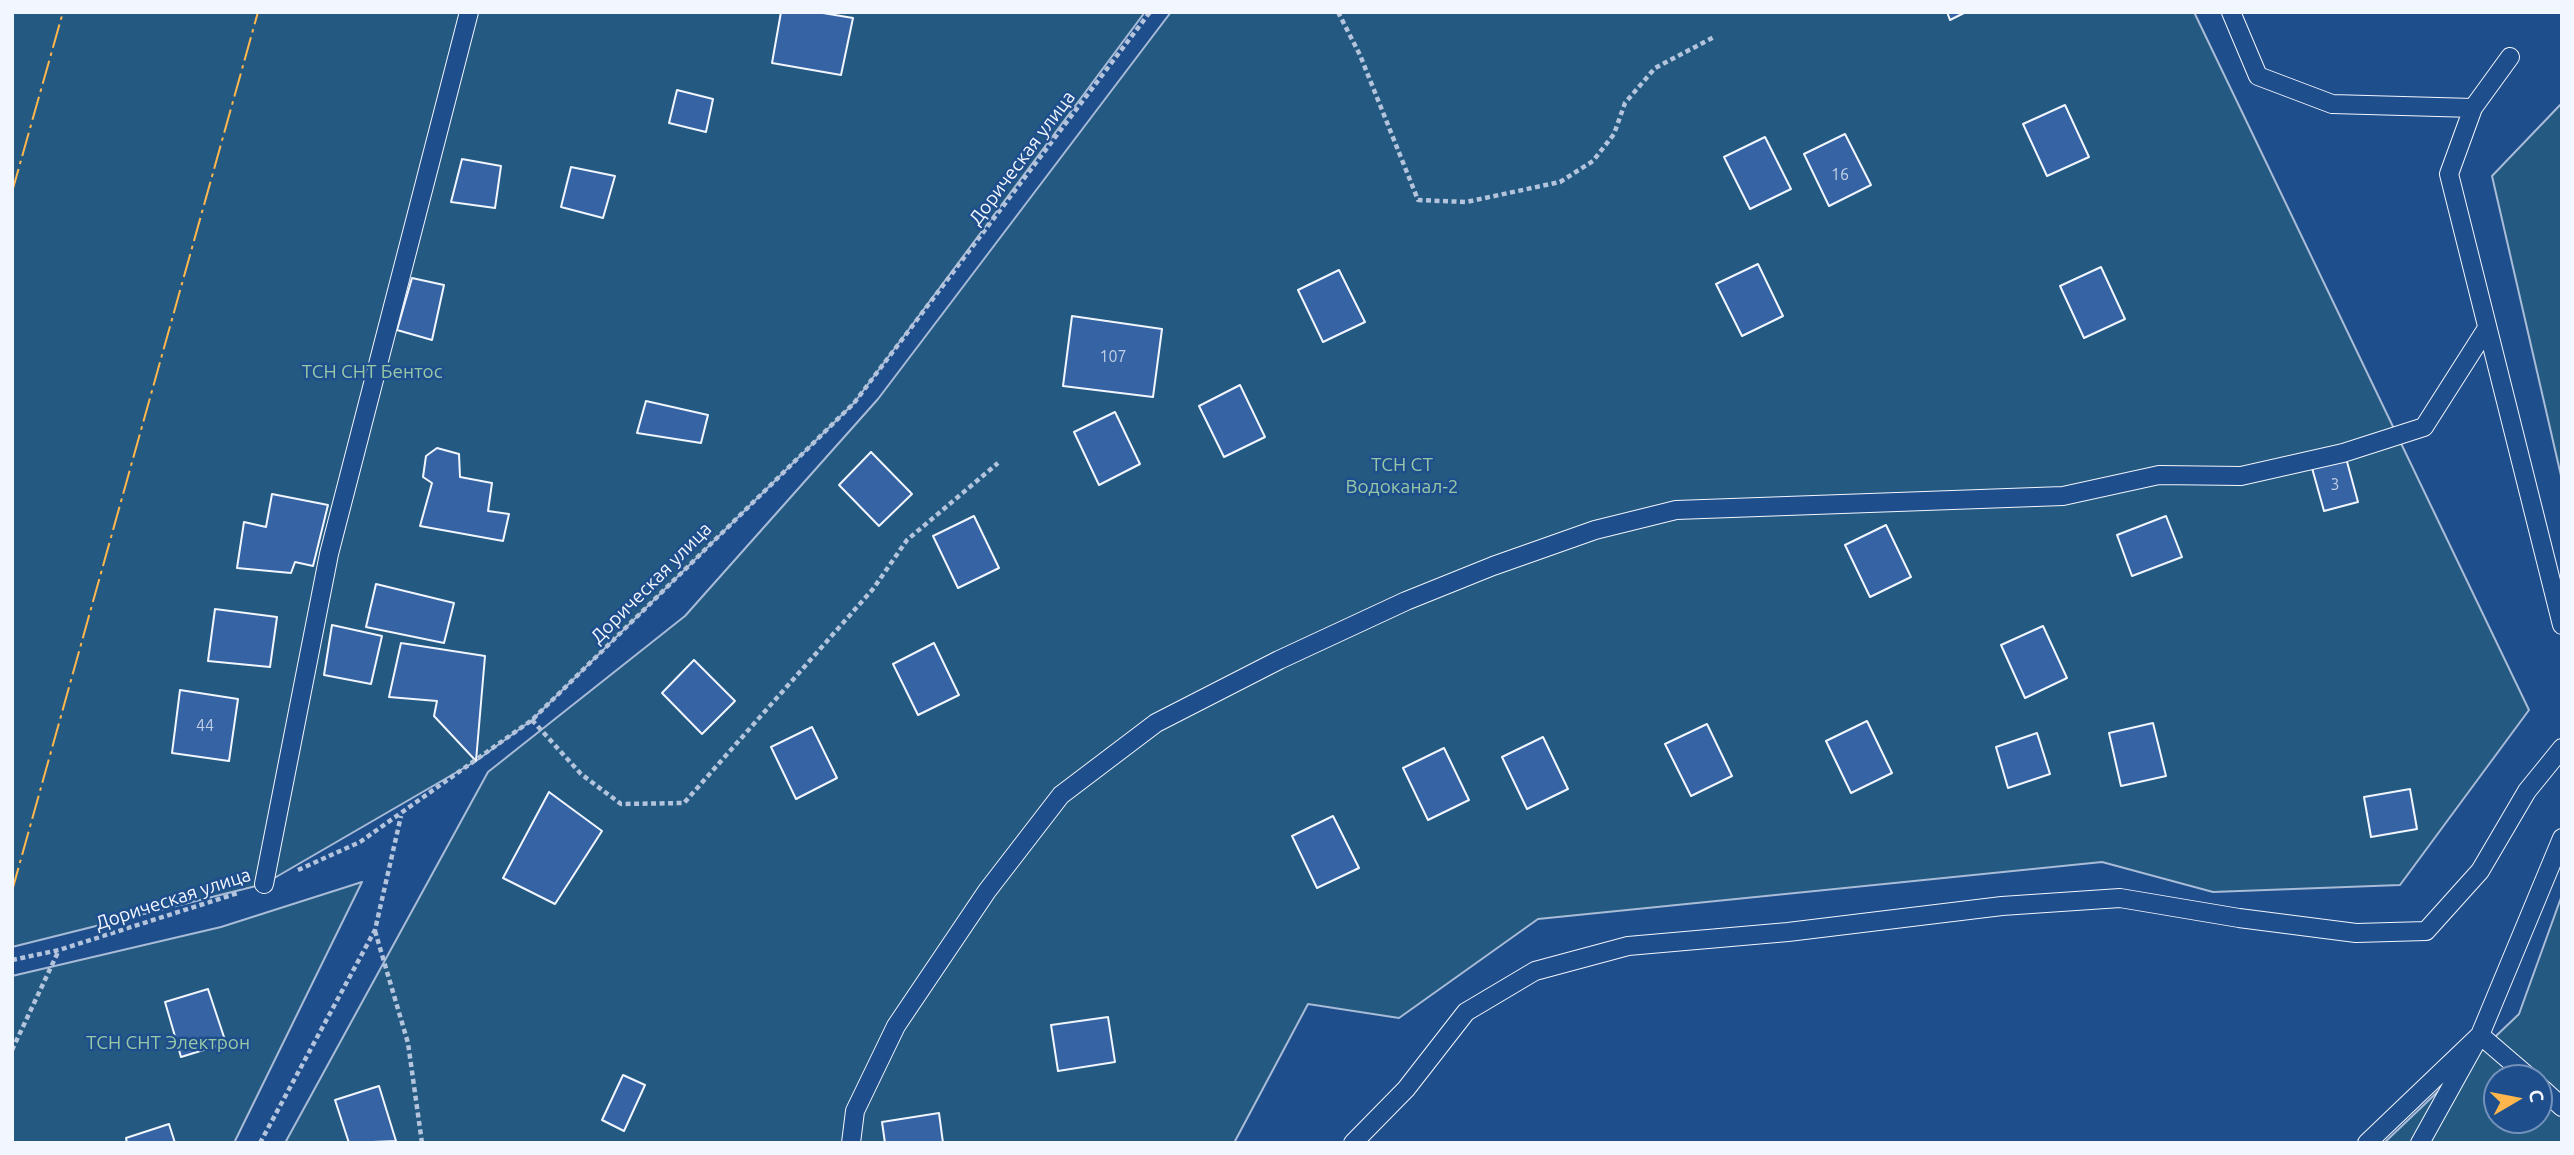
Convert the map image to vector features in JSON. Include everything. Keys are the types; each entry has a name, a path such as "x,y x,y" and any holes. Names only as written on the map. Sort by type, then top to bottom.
{"lane":[{"path":"264,884 329,554 469,12"},
{"path":"2231,12 2258,76 2332,104 2473,108"},
{"path":"2510,57 2473,108 2449,174 2562,625"},
{"path":"851,1143 855,1111 895,1026 987,891 1061,795 1156,723 1279,660 1406,601 1493,566 1595,530 1676,510 2063,496 2159,475 2241,477 2343,453 2424,427 2487,328"},
{"path":"1353,1143 1406,1088 1466,1012 1535,971 1628,946 1788,932 2002,906 2120,898 2239,918 2356,933 2426,931 2480,871 2527,791 2562,748"},
{"path":"2420,1143 2480,1035 2562,838"},
{"path":"2480,1035 2514,1064"},
{"path":"2367,1143 2480,1035"}],"path":[{"name":"Дорическая улица","path":"12,960 59,950 264,884 360,842 401,816 532,720 853,403 1150,12"},
{"path":"1338,12 1360,55 1418,200 1466,202 1560,182 1593,161 1614,134 1625,103 1655,68 1714,37"},
{"path":"532,720 581,774 621,804 684,803 873,589 907,540 998,464"},
{"path":"260,1143 374,930 401,816"},
{"path":"374,930 408,1043 422,1143"},
{"path":"12,1050 59,950"}],"green space":[{"name":"ТСН СНТ Бентос","path":"12,12 1145,12 854,403 532,720 476,761 264,884 12,947"},
{"name":"ТСН СТ Водоканал-2","path":"1171,12 2194,12 2529,710 2400,885 2213,892 2102,862 1538,919 1399,1018 1308,1004 1234,1143 285,1143 488,772 685,616 878,399"},
{"path":"2562,103 2562,480 2492,176"},
{"name":"ТСН СНТ Электрон","path":"362,882 234,1143 12,1143 12,976 221,927"},
{"path":"2562,895 2562,1143 2384,1143 2519,1014"}],"building":[{"path":"781,12 817,12 853,18 841,75 772,63"},
{"path":"1947,12 1966,12 1950,20"},
{"path":"677,90 713,99 706,132 669,123"},
{"path":"2065,105 2089,157 2047,176 2023,124"},
{"path":"1845,134 1871,185 1829,206 1804,154"},
{"path":"1765,137 1791,189 1750,209 1724,157"},
{"path":"462,159 501,166 495,208 451,202"},
{"path":"571,167 615,176 603,218 561,207"},
{"path":"1758,264 1783,316 1742,336 1716,284"},
{"path":"2101,267 2125,319 2084,338 2060,286"},
{"path":"1339,270 1365,322 1323,342 1298,290"},
{"path":"412,278 444,285 432,340 397,330"},
{"path":"1072,316 1162,329 1153,397 1063,386"},
{"path":"1240,385 1265,437 1224,457 1199,406"},
{"path":"646,401 708,415 701,443 637,433"},
{"path":"1115,412 1140,464 1099,485 1074,432"},
{"path":"437,448 459,454 460,477 492,483 488,511 509,514 503,541 420,526 432,483 423,477 426,456"},
{"path":"871,452 912,494 879,526 839,485"},
{"path":"2346,458 2358,502 2324,511 2312,468"},
{"path":"272,494 328,505 313,566 295,562 291,573 237,568 244,522 266,527"},
{"path":"974,516 999,568 958,588 933,536"},
{"path":"2166,516 2182,557 2132,576 2117,535"},
{"path":"1886,525 1911,577 1870,597 1845,545"},
{"path":"376,584 454,603 444,643 366,627"},
{"path":"215,609 277,617 270,667 208,661"},
{"path":"332,625 382,636 371,684 324,675"},
{"path":"2043,626 2067,678 2025,698 2001,645"},
{"path":"401,643 485,656 476,761 434,716 437,701 389,697"},
{"path":"934,643 959,695 918,715 893,664"},
{"path":"694,660 735,701 702,734 662,693"},
{"path":"180,690 238,699 229,761 172,753"},
{"path":"1867,721 1892,773 1851,793 1826,741"},
{"path":"2153,723 2166,776 2121,786 2109,733"},
{"path":"1707,724 1732,776 1691,796 1665,744"},
{"path":"812,727 837,778 796,799 771,747"},
{"path":"2037,733 2050,774 2008,788 1996,747"},
{"path":"1543,737 1568,789 1527,809 1502,757"},
{"path":"1444,748 1469,800 1428,820 1403,768"},
{"path":"2410,789 2417,829 2371,837 2364,797"},
{"path":"549,792 602,831 555,904 503,878"},
{"path":"1333,816 1359,868 1317,888 1292,836"},
{"path":"208,989 226,1043 181,1057 165,1002"},
{"path":"1108,1017 1115,1062 1058,1071 1051,1025"},
{"path":"623,1075 645,1085 624,1131 602,1120"},
{"path":"379,1086 396,1141 349,1143 335,1100"},
{"path":"939,1113 943,1143 885,1143 882,1122"},
{"path":"169,1124 175,1143 127,1143 126,1138"}],"power":[{"path":"12,192 63,12"},
{"path":"12,891 258,12"}]}
